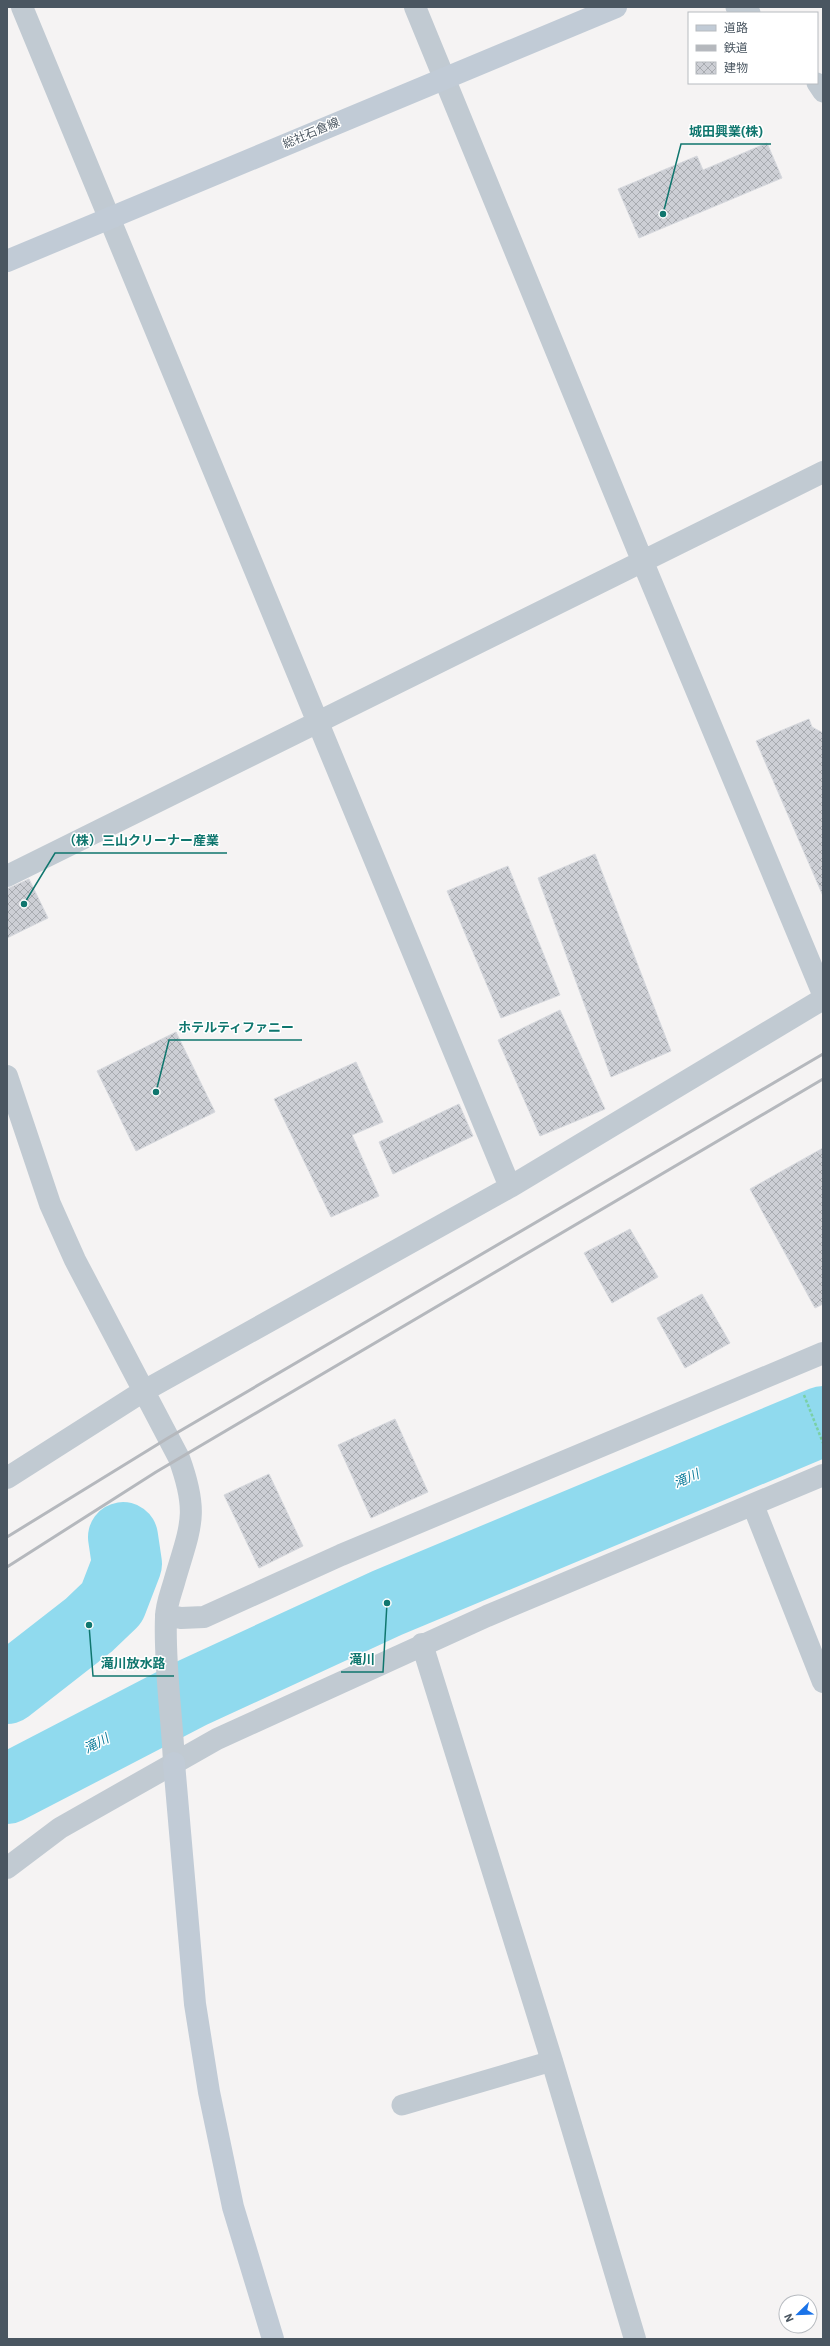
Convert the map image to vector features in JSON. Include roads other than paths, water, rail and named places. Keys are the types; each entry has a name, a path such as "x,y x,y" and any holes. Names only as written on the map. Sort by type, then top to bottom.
{"main road":[{"name":"総社石倉線","path":"7,261 616,7"},
{"path":"174,1754 194,1996 209,2092 233,2207 273,2339"}],"street":[{"path":"22,7 510,1187"},
{"path":"415,7 642,560 823,994"},
{"path":"7,876 642,560 823,472"},
{"path":"7,1478 142,1392 510,1187 823,998"},
{"path":"7,1076 50,1204 74,1260 142,1392 179,1458 188,1482 192,1508 191,1529 166,1615 166,1658 174,1754"},
{"path":"166,1615 181,1618 204,1617 341,1555 823,1352"},
{"path":"7,1868 60,1828 174,1754 217,1739 422,1644 823,1475"},
{"path":"753,1505 823,1682"},
{"path":"422,1644 552,2061 635,2339"}],"lane":[{"path":"736,7 748,12"},
{"path":"402,2105 552,2061"}],"waterway":[{"name":"滝川","path":"7,1789 192,1693 387,1603 823,1421"},
{"path":"7,1689 89,1625 112,1603 127,1564 123,1537"}],"railway":[{"path":"7,1537 168,1438 823,1054"},
{"path":"7,1567 156,1472 823,1079"}],"place":[{"name":"城田興業(株)","path":"663,214"},
{"name":"（株）三山クリーナー産業","path":"24,904"},
{"name":"ホテルティファニー","path":"156,1092"},
{"name":"滝川","path":"387,1603"},
{"name":"滝川放水路","path":"89,1625"}]}
